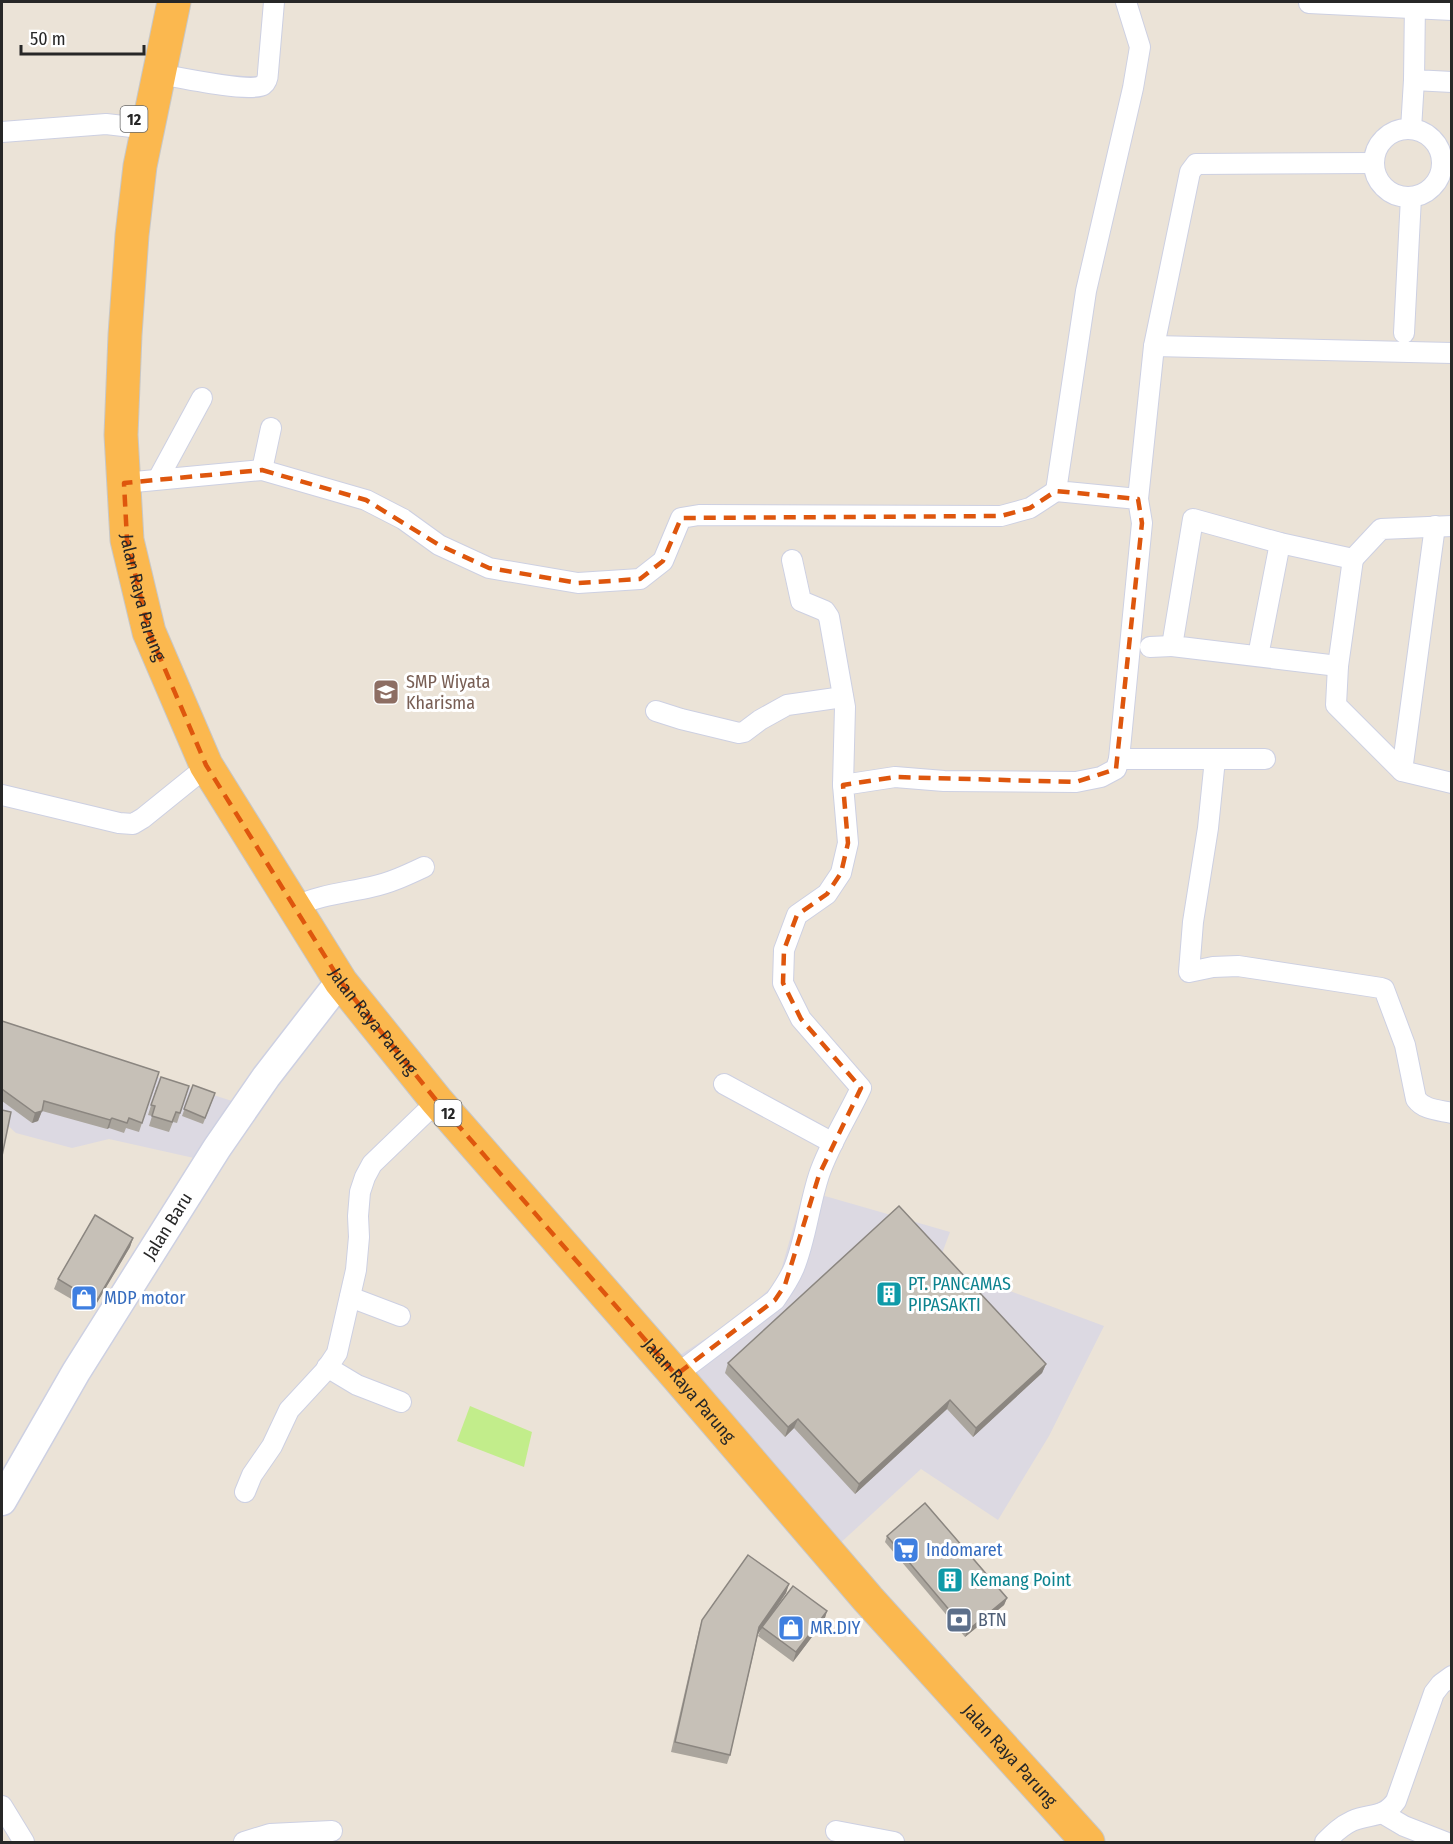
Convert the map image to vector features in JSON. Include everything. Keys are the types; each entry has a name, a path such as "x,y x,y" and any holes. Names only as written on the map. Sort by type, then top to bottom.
{"highway":[{"name":"Jalan Raya Parung","path":"158,2 124,169 117,237 118,269 111,333 112,541 132,630 164,711 195,776 331,993 425,1113 495,1198 854,1613 1063,1842"},
{"name":"Jalan Raya Parung","path":"174,2 140,166 132,235 121,435 127,540 149,632 206,765 341,982 436,1100 868,1599 1088,1842"}],"main road":[{"name":"Jalan Baru","path":"2,1501 76,1372 217,1148 266,1077 331,993"}],"street":[{"path":"159,74 235,86 263,85 267,80 274,2"},
{"path":"1056,491 1086,291 1140,54 1138,39 1126,2"},
{"path":"1309,3 1415,6 1452,10"},
{"path":"1411,129 1415,6"},
{"path":"1414,80 1452,82"},
{"path":"2,132 106,124 132,127"},
{"path":"1400,129 1422,131 1432,138 1443,158 1438,180 1422,194 1411,197 1400,196 1382,184 1376,174 1374,164 1381,142 1389,134 1400,129"},
{"path":"843,785 895,777 944,781 1076,782 1101,777 1116,769 1119,759 1142,523 1138,499 1155,346 1190,172 1196,164 1374,164"},
{"path":"1404,333 1411,197"},
{"path":"1155,346 1452,354"},
{"path":"158,479 202,398"},
{"path":"262,470 271,428"},
{"path":"124,483 262,470 366,500 403,519 439,545 489,568 578,583 640,579 663,561 681,518 699,515 1001,516 1030,508 1056,491 1138,499"},
{"path":"1172,646 1193,519 1280,543 1353,559"},
{"path":"1402,771 1443,526 1381,529 1353,559 1338,666 1336,705 1402,771 1452,783"},
{"path":"1258,656 1280,543"},
{"path":"676,1375 775,1300 785,1285 794,1268 819,1174 861,1088 801,1019 783,983 784,950 797,915 827,894 841,873 848,843 843,785 845,708 829,617 825,611 801,601 792,560"},
{"path":"1150,647 1172,646 1338,666"},
{"path":"656,711 739,734 787,705 843,697"},
{"path":"1119,759 1265,759"},
{"path":"1215,759 1208,828 1193,922 1189,972 1213,967 1238,966 1384,989 1405,1045 1416,1099 1420,1104 1429,1108 1452,1113"},
{"path":"2,795 119,823 133,824 195,776"},
{"path":"294,907 310,899 391,881 424,867"},
{"path":"724,1084 833,1143"},
{"path":"245,1492 252,1475 272,1446 290,1410 337,1353 356,1270 360,1192 365,1177 372,1164 425,1113"},
{"path":"350,1297 400,1316"},
{"path":"327,1367 357,1385 401,1402"},
{"path":"1325,1842 1354,1820 1390,1810 1396,1801 1434,1693 1452,1676"},
{"path":"2,1806 24,1842"},
{"path":"1382,1813 1404,1826 1445,1842"},
{"path":"244,1842 270,1834 332,1831"},
{"path":"836,1831 894,1842"}],"highlighted area":[{"path":"262,470 366,500 439,545 489,568 578,583 640,579 663,561 681,518 1001,516 1030,508 1056,491 1138,499 1142,523 1116,769 1076,782 895,777 843,785 848,843 841,873 827,894 797,915 784,950 783,983 801,1019 861,1088 819,1175 785,1285 775,1300 676,1375 436,1100 341,982 206,765 149,632 127,540 124,483"}],"shaded area":[{"path":"2,1027 232,1101 194,1158 109,1139 72,1148 16,1133 2,1120"},
{"path":"804,1190 950,1232 938,1264 1104,1326 1049,1436 998,1520 921,1469 837,1546 674,1359 739,1317 778,1281"}],"green space":[{"path":"470,1406 532,1432 524,1467 457,1441"}],"building":[{"path":"2,1021 159,1072 142,1123 129,1118 127,1123 112,1118 110,1120 44,1101 42,1111 35,1113 2,1089"},
{"path":"161,1077 189,1086 180,1113 176,1112 172,1122 152,1116 155,1106 151,1105"},
{"path":"193,1085 215,1093 205,1118 184,1109"},
{"path":"2,1110 11,1112 2,1156"},
{"name":"PT. PANCAMAS PIPASAKTI","path":"899,1206 1046,1364 976,1428 950,1400 859,1484 798,1419 788,1427 728,1363"},
{"path":"95,1215 133,1238 96,1302 58,1279"},
{"name":"Kemang Point","path":"925,1503 1007,1598 967,1631 887,1536"},
{"path":"748,1555 789,1584 759,1627 730,1755 675,1742 702,1620"},
{"name":"MR.DIY","path":"793,1586 827,1611 796,1652 762,1627"}],"place":[{"name":"SMP Wiyata Kharisma","path":"386,692"},
{"name":"PT. PANCAMAS PIPASAKTI","path":"889,1294"},
{"name":"MDP motor","path":"84,1298"},
{"name":"Indomaret","path":"906,1550"},
{"name":"Kemang Point","path":"950,1580"},
{"name":"BTN","path":"959,1620"},
{"name":"MR.DIY","path":"791,1628"}]}
